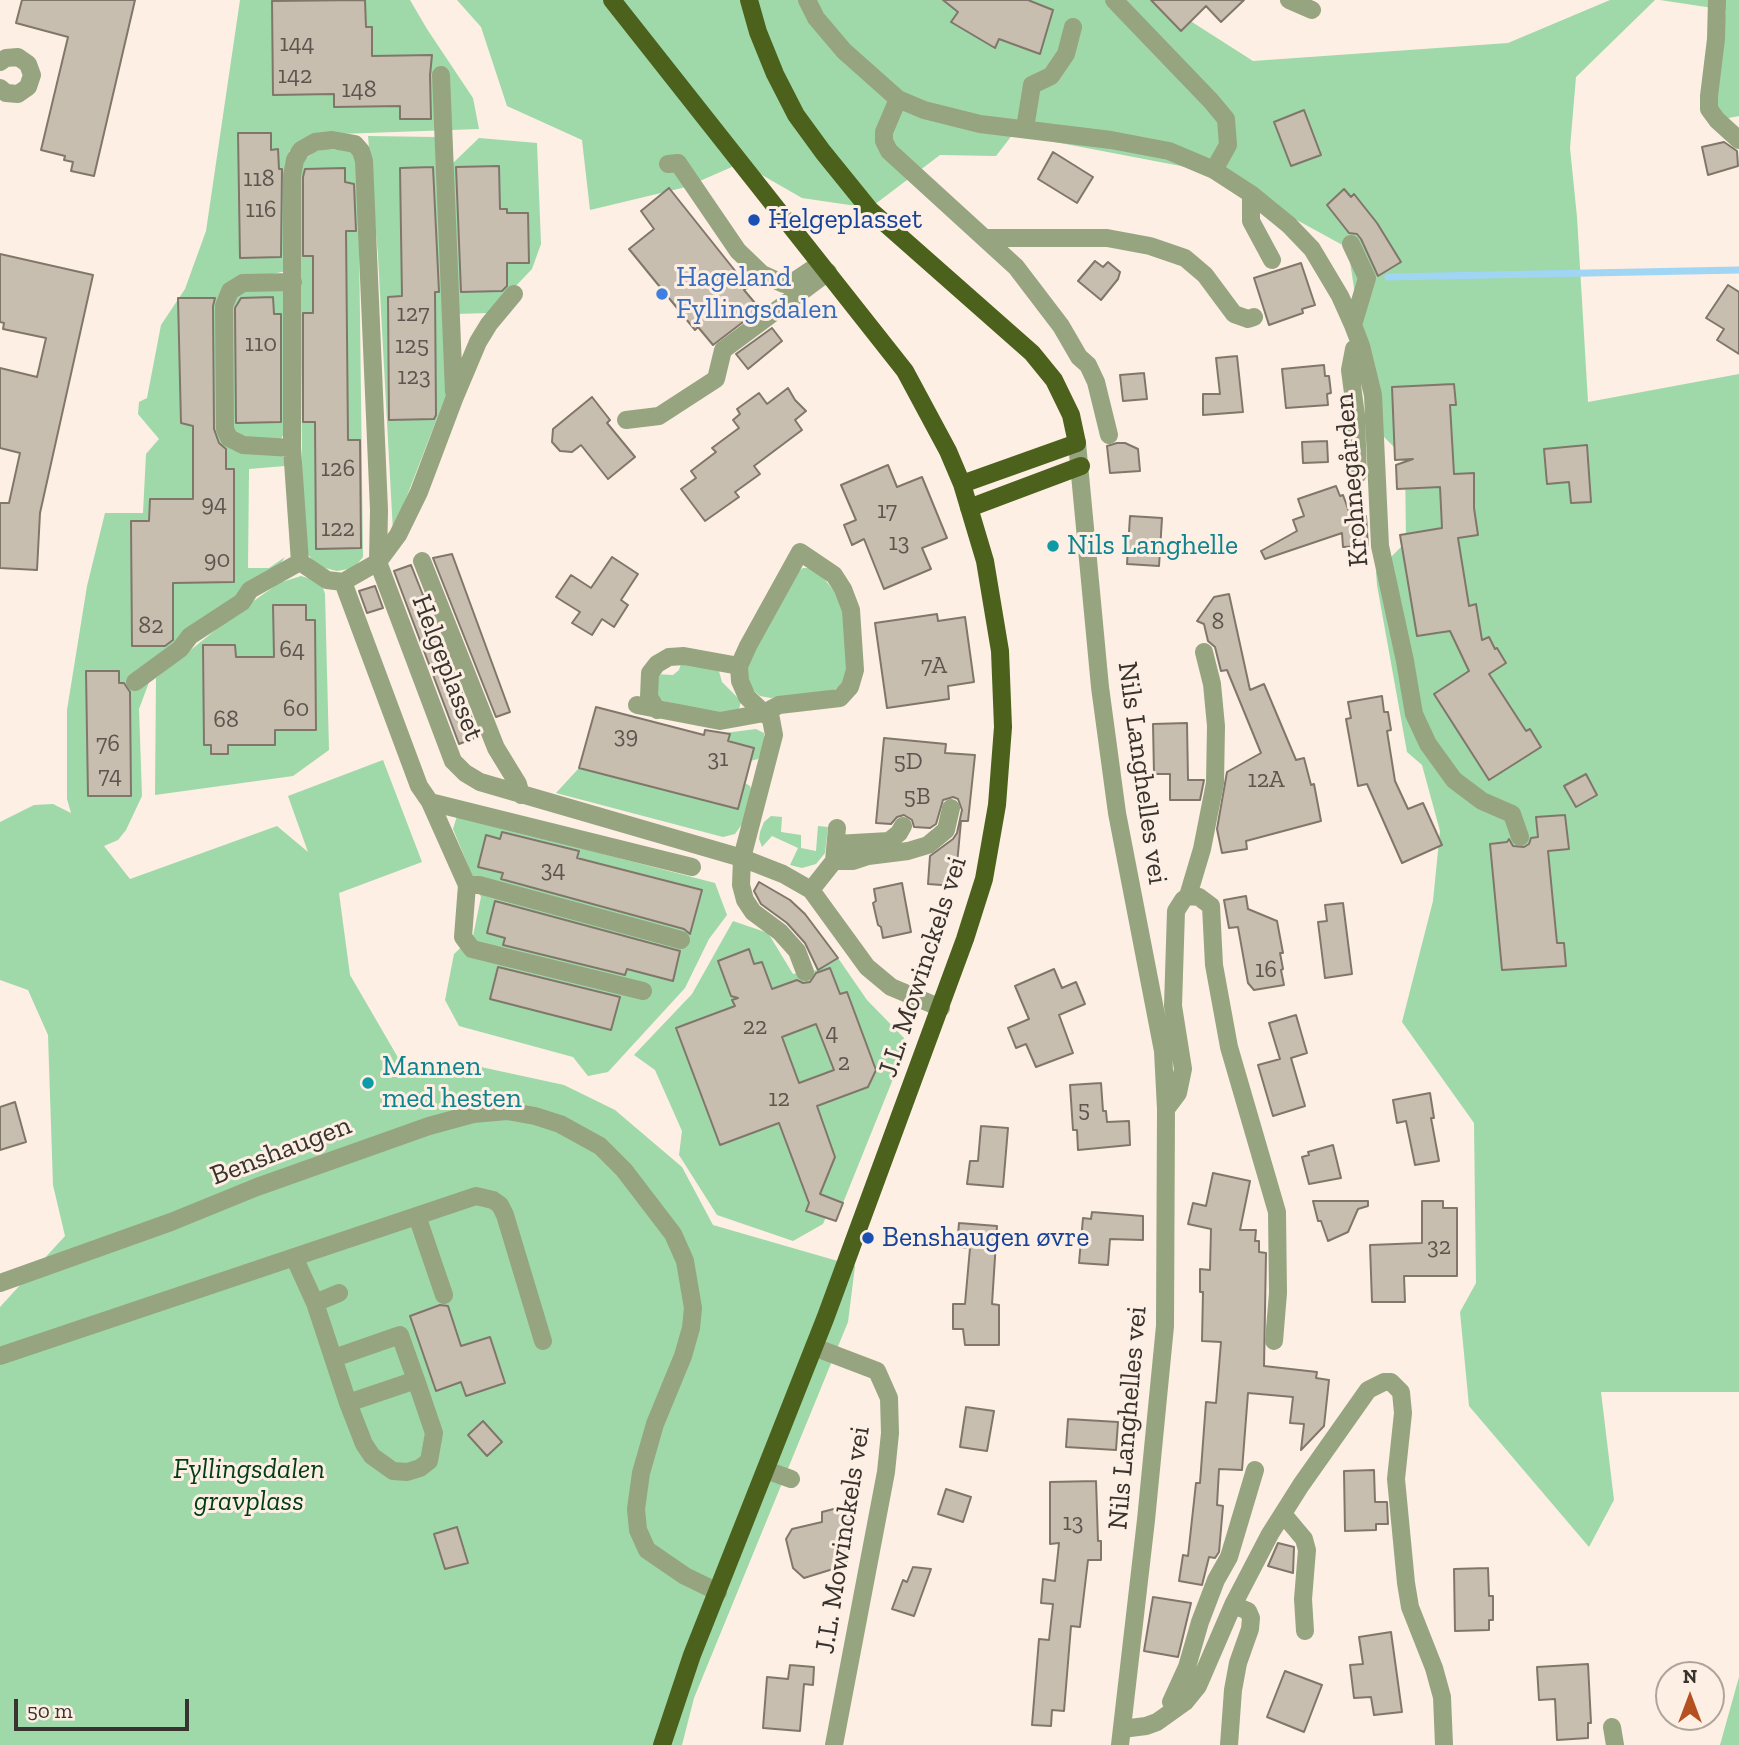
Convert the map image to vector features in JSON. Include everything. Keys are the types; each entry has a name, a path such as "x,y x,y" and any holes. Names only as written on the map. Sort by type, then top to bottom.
{"main road":[{"name":"J.L. Mowinckels vei","path":"612,0 905,371 948,451 962,484 985,561 1000,651 1003,727 997,805 984,879 941,1007 814,1347 692,1655 662,1745"},
{"path":"749,0 758,33 775,74 796,116 823,152 870,210 1032,353 1054,380 1071,415 1077,443 962,484"},
{"path":"969,508 1081,466"}],"street":[{"name":"Krohnegården","path":"807,0 816,19 844,51 898,99 946,117 979,124 1111,140 1169,151 1214,170 1251,194 1289,225 1312,249 1340,296 1353,325 1373,395 1380,546 1414,714 1429,744 1454,780 1482,801 1512,814 1521,837"},
{"path":"1114,0 1226,119 1228,145 1214,170"},
{"path":"1289,0 1312,10"},
{"path":"1717,0 1709,109 1739,140"},
{"path":"1025,128 1032,85 1051,76 1066,54 1073,27"},
{"path":"0,62 6,58 24,59 31,69 32,81 18,94 2,94"},
{"path":"441,75 454,398"},
{"path":"898,99 884,132 884,141 889,151 1016,267 1079,357 1088,365 1096,382 1109,435"},
{"name":"Helgeplasset","path":"300,562 292,448 292,176 295,160 301,150 316,142 331,140 355,144 361,151 365,180 379,510 378,562 453,761 465,773 480,782 742,858 783,874 811,890 867,967 891,987 941,1007"},
{"path":"668,164 678,163 738,251 762,274 784,284 824,268"},
{"path":"1251,194 1251,220 1272,260"},
{"path":"986,238 1107,238 1150,246 1185,258 1205,275 1234,314 1248,319 1254,317"},
{"path":"1351,244 1367,278 1353,325"},
{"path":"626,420 659,416 716,379 723,350 824,268"},
{"path":"292,448 243,445 229,438 225,429 224,306 230,291 243,283 293,282"},
{"path":"135,682 180,649 190,636 242,602 250,590 300,562 327,580 343,582 378,562 405,522 419,492 454,398 483,333 514,294"},
{"path":"1358,474 1356,416 1350,370 1354,349 1361,346"},
{"name":"Nils Langhelles vei","path":"1077,443 1100,687 1118,813 1163,1051 1166,1109 1165,1326 1121,1737"},
{"path":"638,705 720,721 764,713 779,705 841,698 850,687 855,670 851,610 843,589 834,575 800,552 739,666 740,681 747,697 764,713 771,719 774,735 742,858 740,877 745,900 753,912 780,932 797,951 805,972"},
{"name":"Helgeplasset","path":"422,561 496,748 519,784 521,795"},
{"path":"343,582 419,786 430,802 467,885 463,937 472,949 643,991"},
{"name":"Nils Langhelles vei","path":"1166,1109 1178,1093 1184,1069 1173,1006 1176,911 1188,896 1202,849 1215,783 1216,726 1212,684 1203,652"},
{"path":"657,710 649,697 650,673 668,657 684,656 739,666"},
{"path":"430,802 692,867"},
{"path":"836,844 853,861 928,845 946,830 951,808"},
{"path":"836,844 889,841 900,834 903,826"},
{"path":"811,890 836,844"},
{"path":"467,885 479,885 681,940"},
{"name":"Nils Langhelles vei","path":"1188,896 1199,897 1211,906 1214,965 1227,1036 1236,1076 1277,1212 1278,1293 1273,1341"},
{"name":"Benshaugen","path":"0,1283 429,1126 473,1114 507,1111 560,1124 600,1146 624,1170 673,1234 685,1261 693,1308 691,1328 683,1356 655,1424 640,1473 636,1509 638,1530 647,1550 685,1576 718,1592"},
{"path":"0,1356 476,1196 493,1200 500,1205 505,1215 543,1341"},
{"path":"417,1216 444,1295"},
{"path":"294,1258 315,1303 348,1403 364,1444 382,1465 393,1471 407,1472 421,1468 429,1461 434,1433 400,1335 334,1358"},
{"path":"315,1303 340,1293"},
{"name":"J.L. Mowinckels vei","path":"814,1347 877,1371 889,1398 890,1433 886,1472 834,1745"},
{"path":"348,1403 416,1380"},
{"name":"Nils Langhelles vei","path":"1121,1737 1157,1722 1185,1702 1198,1686 1233,1605 1301,1485 1368,1390 1384,1382 1391,1382 1401,1392 1403,1413 1396,1479 1406,1583 1410,1607 1434,1668 1442,1698 1444,1745"},
{"path":"1175,1709 1171,1702 1187,1667 1216,1580 1229,1557 1255,1470"},
{"path":"766,1471 791,1479"},
{"path":"1283,1514 1304,1539 1307,1550 1303,1599 1305,1631"},
{"path":"1230,1745 1233,1690 1251,1618 1248,1611 1233,1605"}],"green space":[{"name":"Fyllingsdalen gravplass","path":"240,0 410,0 473,98 479,129 339,134 309,141 289,151 286,271 227,284 221,440 233,450 279,454 288,460 285,466 249,469 248,568 269,568 285,557 277,569 157,661 139,709 142,796 126,830 118,840 104,846 130,879 277,826 308,852 288,796 383,760 422,862 339,893 350,975 400,1061 481,1067 564,1085 615,1110 682,1167 713,1225 855,1266 848,1322 694,1698 682,1745 0,1745 0,1307 65,1236 53,1185 48,1035 28,990 0,980 0,822 34,805 53,804 71,813 67,799 67,710 87,586 105,513 143,513 146,454 159,439 138,414 139,402 147,398 161,325 185,289 206,231"},
{"path":"457,0 1171,0 1192,22 1253,61 1508,43 1610,0 1655,0 1576,77 1570,148 1577,217 1588,402 1739,374 1739,1392 1601,1392 1614,1500 1589,1547 1469,1406 1460,1312 1476,1283 1474,1123 1402,1022 1433,901 1440,831 1422,765 1407,752 1377,585 1376,572 1406,542 1405,458 1375,428 1348,248 1207,171 1013,134 996,156 940,155 870,208 802,198 741,163 686,187 590,210 582,140 507,106 481,27"},
{"path":"1660,0 1739,0 1739,116 1708,122 1726,10"},
{"path":"368,136 436,137 446,395 393,532 378,256"},
{"path":"479,138 537,143 541,244 532,269 490,313 455,314 453,163"},
{"path":"316,151 352,151 358,159 363,557 354,568 337,571 317,566 303,548 299,172 305,159"},
{"path":"290,288 288,427 281,439 246,439 236,432 230,419 232,307 238,294 247,289"},
{"path":"803,568 811,568 822,576 841,600 845,620 847,669 844,685 829,692 771,698 760,696 753,690 747,678 745,664 797,572"},
{"path":"301,576 321,582 325,594 329,750 293,776 155,795 156,678 234,615 279,583"},
{"path":"682,660 717,664 722,682 741,701 739,709 731,712 711,712 655,699 655,674 673,675 679,670"},
{"path":"756,729 764,733 765,743 758,759 750,761 728,742 730,734 725,733"},
{"path":"579,768 737,809 745,783 750,786 753,795 742,824 735,834 723,837 556,793"},
{"path":"457,816 715,883 727,915 709,939 685,988 608,1072 588,1076 573,1057 459,1026 445,1000 454,954 473,936 481,897 453,829"},
{"path":"771,816 782,817 781,832 801,835 801,848 816,851 818,826 828,827 825,853 816,864 802,868 790,865 798,848 772,836 762,847 760,832 764,822"},
{"path":"733,921 768,933 793,974 818,970 838,958 867,1000 904,1038 897,1069 843,1203 833,1199 823,1224 793,1241 717,1215 679,1155 682,1131 655,1070 634,1055 692,994"},
{"path":"1739,1677 1739,1745 1720,1745"}],"building":[{"path":"22,0 135,0 94,176 71,171 73,162 64,160 65,156 41,150 68,37 16,23"},
{"path":"365,0 366,27 372,27 372,56 432,55 431,119 400,119 400,106 334,107 334,94 273,95 272,1"},
{"path":"943,0 1028,0 1053,10 1040,54 999,39 995,48 951,22 958,12"},
{"path":"1151,0 1244,0 1221,22 1206,6 1181,31"},
{"path":"1304,110 1321,155 1291,166 1274,122"},
{"path":"238,133 271,133 271,150 278,149 279,169 282,169 281,257 240,258"},
{"path":"1724,142 1737,151 1738,166 1708,175 1702,147"},
{"path":"1053,152 1093,177 1077,203 1038,179"},
{"path":"499,166 500,209 507,209 507,213 528,213 529,263 507,263 507,286 502,291 461,292 456,167"},
{"path":"433,167 439,292 435,292 436,415 434,419 389,420 388,297 402,296 400,168"},
{"path":"345,168 345,182 354,184 356,231 346,231 348,440 360,440 361,548 316,549 315,422 303,422 303,313 313,313 313,256 303,256 303,177 305,169"},
{"path":"669,188 748,287 744,290 760,309 713,345 698,327 695,330 629,249 654,229 641,211"},
{"path":"1344,189 1351,197 1354,194 1377,223 1401,262 1378,276 1361,239 1357,234 1349,233 1327,205"},
{"path":"0,254 93,275 40,513 37,570 0,568 0,503 9,503 20,453 0,448 0,368 37,377 46,338 3,329 4,323 0,322"},
{"path":"1095,261 1103,267 1108,262 1120,272 1118,279 1101,300 1078,281"},
{"path":"1301,263 1315,305 1302,309 1303,313 1269,325 1254,278"},
{"path":"1728,285 1739,292 1739,354 1717,340 1724,329 1706,318"},
{"path":"273,297 274,314 281,314 281,422 236,423 235,308 241,298"},
{"path":"178,298 215,298 214,429 219,443 226,449 226,469 234,469 234,582 173,583 173,640 165,646 132,646 131,521 149,521 150,499 193,499 193,426 181,423"},
{"path":"772,328 782,341 748,369 736,354"},
{"path":"1237,356 1243,412 1203,415 1203,394 1220,394 1216,358"},
{"path":"1324,365 1325,376 1329,376 1331,393 1327,394 1328,405 1286,408 1282,369"},
{"path":"1144,373 1147,399 1123,401 1120,375"},
{"path":"1454,384 1456,405 1450,405 1454,474 1474,473 1474,508 1478,535 1458,538 1469,606 1476,604 1482,640 1489,637 1506,663 1489,674 1526,731 1530,729 1541,747 1489,780 1434,694 1469,671 1450,631 1417,636 1400,535 1442,528 1440,487 1397,489 1396,465 1413,459 1395,460 1392,387"},
{"path":"788,388 806,411 795,420 802,430 754,466 760,474 735,492 739,497 705,521 681,489 696,478 691,471 716,452 712,448 739,428 733,420 740,414 737,409 759,393 767,404"},
{"path":"592,397 610,420 607,423 635,457 608,479 581,445 572,452 560,451 552,442 553,429"},
{"path":"1327,441 1328,462 1303,463 1302,442"},
{"path":"1125,443 1138,449 1140,471 1110,473 1107,446"},
{"path":"1587,445 1591,502 1571,503 1569,482 1547,484 1544,449"},
{"path":"888,465 897,487 922,477 947,538 922,548 931,569 884,589 864,539 852,545 844,525 856,520 841,485"},
{"path":"1336,486 1340,496 1343,495 1351,517 1366,516 1368,546 1343,547 1342,533 1265,559 1261,551 1297,531 1293,520 1304,516 1298,499"},
{"path":"1130,516 1162,518 1159,566 1127,564"},
{"path":"452,554 510,712 496,717 433,558"},
{"path":"612,557 638,574 621,600 628,605 614,627 602,619 592,635 572,623 580,612 556,597 571,575 591,588"},
{"path":"411,565 475,726 477,737 459,744 394,571"},
{"path":"375,586 383,608 367,613 359,591"},
{"path":"1229,594 1250,690 1264,684 1296,760 1304,758 1311,785 1314,784 1321,821 1246,841 1247,849 1222,853 1217,829 1227,772 1261,753 1227,670 1221,671 1215,647 1208,641 1204,624 1197,621 1214,597"},
{"path":"273,605 306,605 306,620 315,620 316,730 275,730 275,745 228,745 228,754 211,754 211,745 204,745 203,645 235,645 236,657 274,657"},
{"path":"937,614 938,621 965,617 974,682 948,686 949,699 887,708 875,623"},
{"path":"86,671 119,671 119,683 124,683 130,692 131,796 88,796"},
{"path":"1382,696 1384,712 1388,712 1391,730 1387,731 1395,781 1408,809 1423,803 1442,845 1402,863 1367,784 1358,786 1346,719 1351,718 1348,702"},
{"path":"596,707 704,735 705,730 730,734 728,741 754,748 738,809 579,768"},
{"path":"1187,723 1188,780 1204,780 1200,800 1170,800 1170,774 1154,774 1153,724"},
{"path":"884,738 946,744 945,753 975,755 968,821 961,821 955,886 928,884 930,856 957,833 962,810 958,799 953,797 943,800 936,824 930,828 914,827 912,820 904,815 897,817 891,824 876,823"},
{"path":"1586,774 1597,795 1576,807 1564,786"},
{"path":"1565,815 1569,849 1548,851 1557,943 1564,943 1566,966 1502,970 1490,844 1507,842 1509,839 1513,846 1524,847 1529,844 1531,838 1538,837 1536,817"},
{"path":"502,832 579,851 577,858 702,890 690,934 684,929 501,879 503,873 478,867 486,835 500,839"},
{"path":"759,882 790,900 805,914 838,958 818,970 805,943 787,923 761,904 754,891"},
{"path":"902,883 911,932 883,938 873,903 876,901 874,889"},
{"path":"1246,896 1248,909 1277,921 1283,953 1280,953 1284,985 1254,990 1248,983 1238,927 1229,928 1224,900"},
{"path":"495,901 680,951 673,981 627,969 625,975 503,945 505,938 487,933"},
{"path":"1343,903 1352,974 1325,978 1318,922 1327,921 1325,905"},
{"path":"749,949 754,964 762,962 772,989 797,980 810,982 816,973 830,968 840,994 847,992 876,1070 868,1087 817,1106 835,1157 820,1194 843,1203 836,1221 806,1211 809,1203 779,1123 720,1145 676,1028 735,1006 732,1000 738,998 731,996 718,961","holes":["816,1024 834,1070 799,1083 782,1037"]},
{"path":"498,967 620,997 611,1030 490,999"},
{"path":"1054,969 1062,988 1076,982 1085,1004 1059,1015 1073,1053 1036,1067 1026,1044 1016,1048 1008,1028 1029,1019 1015,986"},
{"path":"1296,1015 1307,1053 1291,1058 1305,1106 1273,1116 1258,1065 1280,1059 1269,1023"},
{"path":"1101,1083 1103,1111 1106,1111 1107,1122 1129,1121 1130,1145 1078,1150 1077,1130 1073,1130 1070,1085"},
{"path":"1430,1093 1434,1118 1431,1118 1439,1161 1415,1165 1406,1121 1397,1123 1393,1100"},
{"path":"15,1102 26,1142 0,1150 0,1107"},
{"path":"981,1126 1008,1128 1003,1187 967,1184 970,1161 978,1161"},
{"path":"1333,1145 1341,1178 1309,1184 1302,1157 1309,1155 1308,1152"},
{"path":"1213,1173 1250,1181 1240,1230 1256,1230 1255,1241 1259,1241 1259,1252 1266,1253 1264,1366 1317,1372 1316,1378 1329,1380 1324,1426 1301,1450 1304,1424 1290,1423 1293,1397 1248,1393 1242,1470 1219,1469 1217,1505 1223,1506 1219,1552 1215,1558 1209,1557 1202,1585 1179,1581 1183,1555 1188,1556 1196,1483 1200,1483 1206,1402 1216,1403 1221,1342 1202,1341 1203,1292 1200,1292 1200,1269 1210,1270 1211,1229 1188,1224 1193,1203 1206,1206"},
{"path":"1313,1201 1368,1201 1368,1206 1358,1209 1348,1232 1328,1241 1321,1221 1318,1221"},
{"path":"1422,1201 1443,1201 1443,1208 1457,1208 1457,1276 1404,1276 1405,1302 1372,1302 1370,1245 1422,1243"},
{"path":"1092,1212 1143,1216 1143,1240 1110,1239 1108,1265 1079,1263 1083,1218 1091,1219"},
{"path":"959,1223 997,1226 992,1304 999,1305 999,1345 965,1345 963,1329 953,1329 953,1304 965,1304 970,1248 957,1247"},
{"path":"440,1305 448,1306 461,1346 490,1337 505,1383 466,1396 461,1382 436,1391 410,1316"},
{"path":"966,1407 994,1411 987,1451 960,1447"},
{"path":"1068,1419 1118,1422 1116,1450 1066,1447"},
{"path":"483,1421 502,1442 487,1456 468,1435"},
{"path":"1374,1470 1375,1502 1387,1502 1388,1524 1376,1524 1376,1530 1345,1531 1344,1471"},
{"path":"1096,1481 1101,1560 1088,1560 1080,1627 1071,1626 1064,1711 1052,1710 1051,1726 1032,1725 1039,1639 1049,1640 1053,1604 1041,1603 1043,1579 1055,1581 1059,1543 1050,1544 1050,1482"},
{"path":"946,1489 971,1497 963,1522 938,1514"},
{"path":"853,1504 846,1565 804,1578 793,1568 786,1539 792,1529 822,1522 822,1512"},
{"path":"457,1527 468,1563 445,1569 434,1534"},
{"path":"1278,1543 1294,1547 1293,1573 1268,1566"},
{"path":"913,1567 931,1569 914,1616 892,1609 903,1580 907,1582"},
{"path":"1488,1568 1489,1596 1493,1596 1493,1620 1489,1620 1489,1630 1455,1631 1454,1569"},
{"path":"1153,1597 1191,1603 1178,1657 1144,1651"},
{"path":"1391,1632 1402,1712 1374,1715 1371,1697 1354,1698 1350,1665 1363,1664 1359,1637"},
{"path":"1588,1664 1591,1723 1588,1723 1588,1738 1557,1740 1555,1699 1539,1700 1537,1667"},
{"path":"790,1665 814,1667 813,1685 804,1684 800,1731 763,1728 767,1677 788,1679"},
{"path":"1285,1671 1322,1685 1304,1732 1267,1717"}],"waterway":[{"path":"1388,277 1739,270"}],"place":[{"name":"Helgeplasset","path":"754,220"},
{"name":"Hageland Fyllingsdalen","path":"662,294"},
{"name":"Nils Langhelle","path":"1053,546"},
{"name":"Mannen med hesten","path":"368,1083"},
{"name":"Benshaugen øvre","path":"868,1238"}]}
